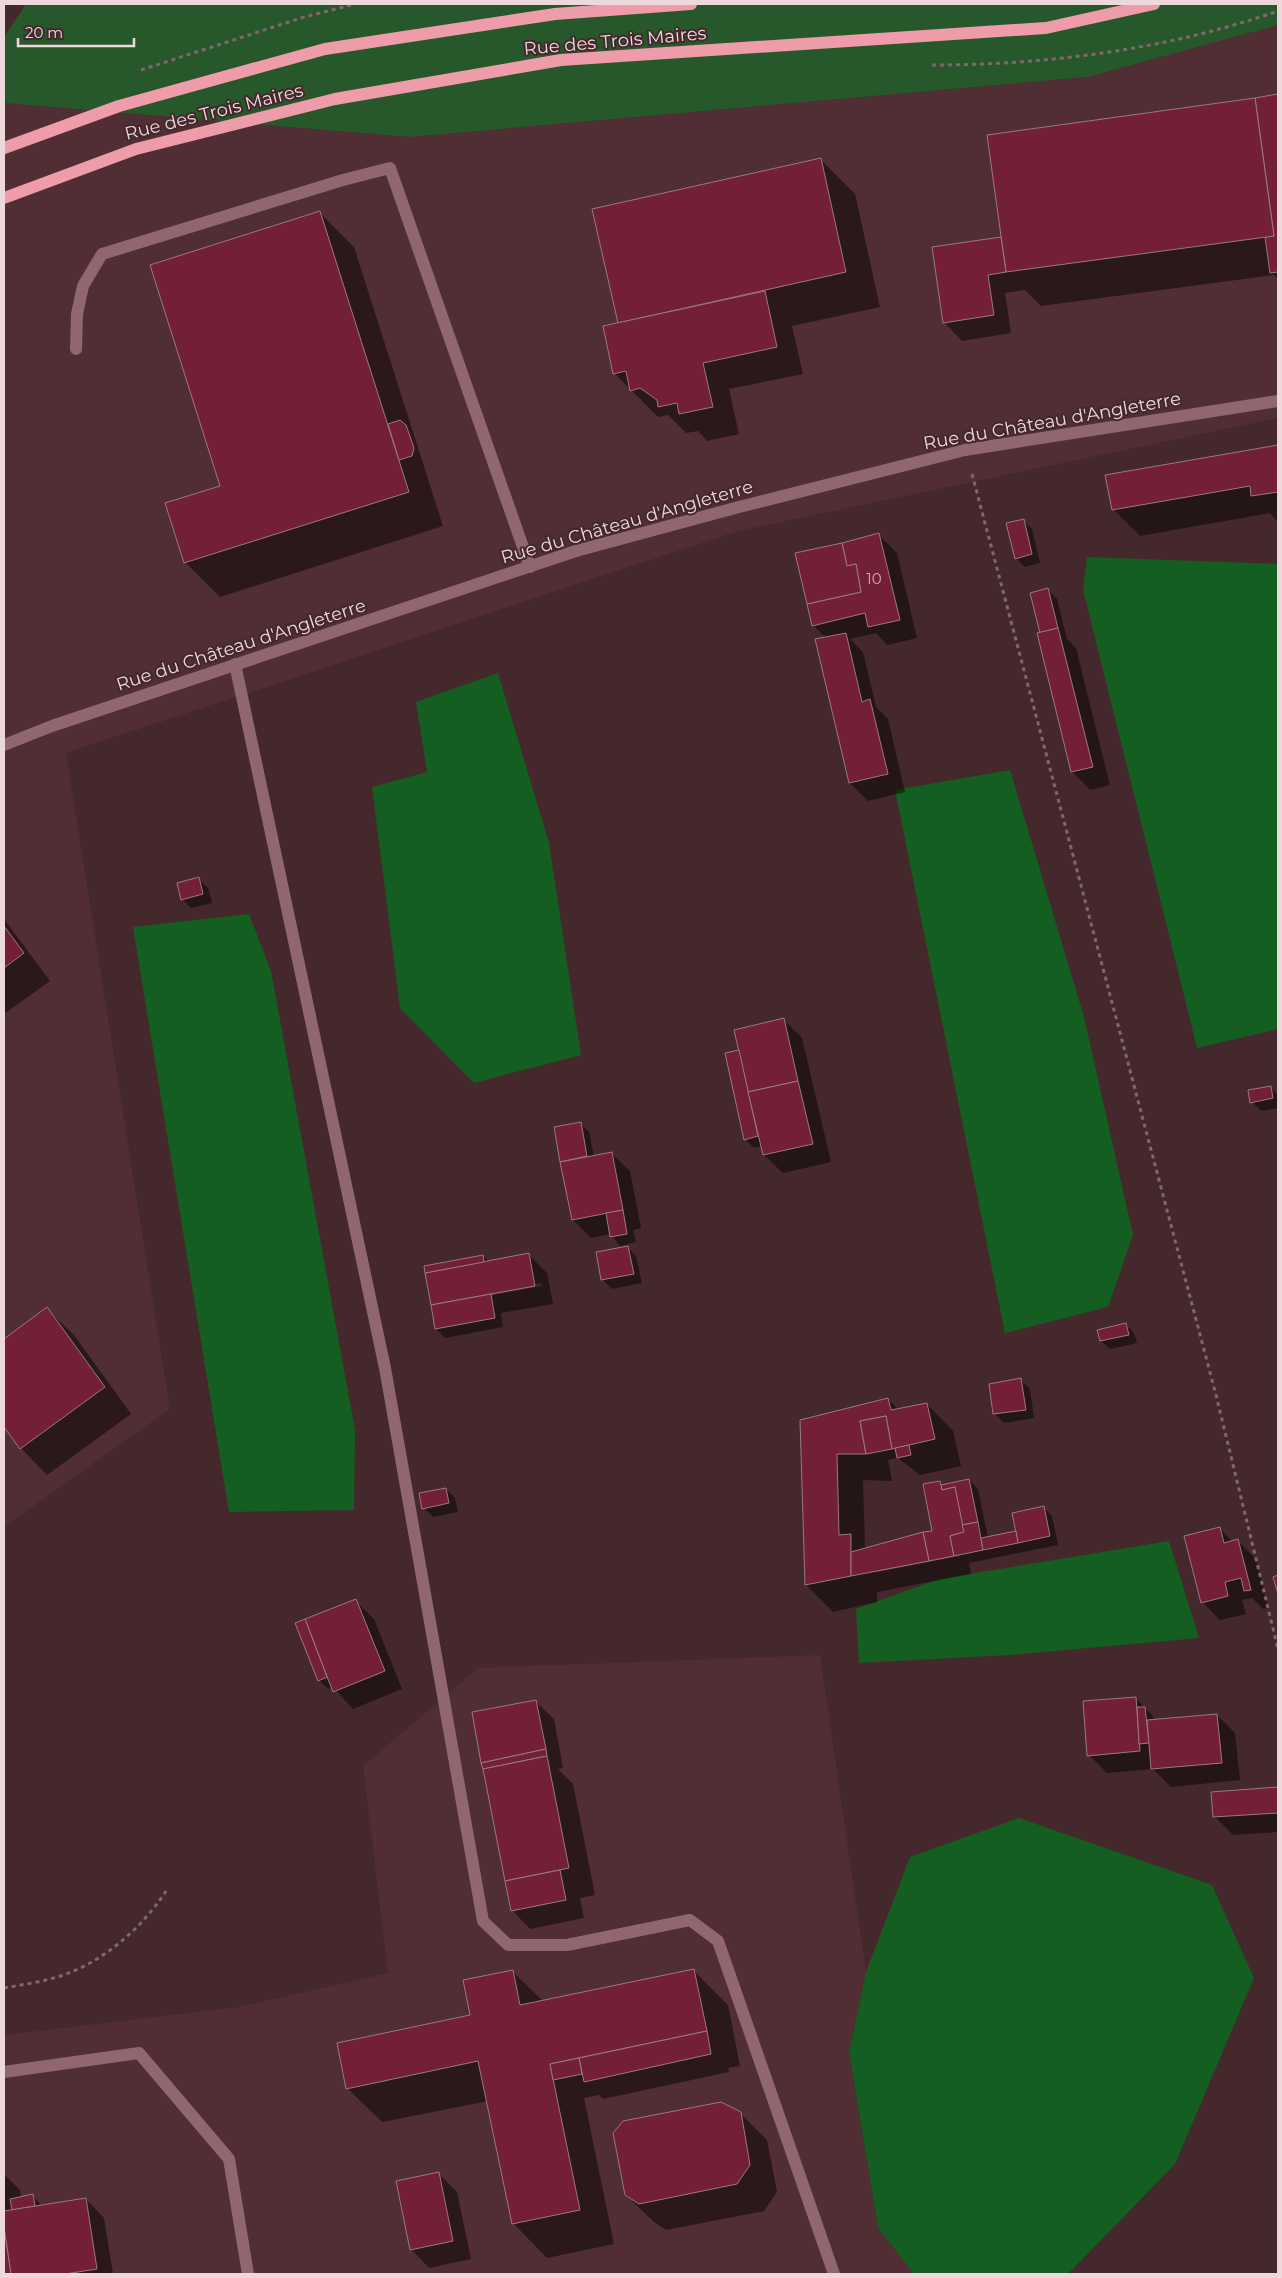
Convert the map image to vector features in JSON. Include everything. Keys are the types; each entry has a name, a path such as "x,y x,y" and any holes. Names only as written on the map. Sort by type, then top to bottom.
{"main road":[{"name":"Rue des Trois Maires","path":"4,148 119,106 325,49 555,14 691,4"},
{"name":"Rue des Trois Maires","path":"4,198 136,149 325,102 562,60 1046,28 1154,4"}],"street":[{"path":"76,349 76,314 84,286 102,254 334,183 390,168 530,567"},
{"name":"Rue du Château d'Angleterre","path":"4,745 52,726 576,551 739,507 965,450 1278,401"},
{"path":"235,664 385,1368 483,1921 508,1945 567,1945 690,1920 718,1941 834,2274"},
{"path":"4,2072 139,2053 229,2159 248,2274"}],"path":[{"path":"137,71 301,18 356,4"},
{"path":"931,65 979,65 1053,59 1127,49 1200,33 1278,11"},
{"path":"965,450 1213,1385 1278,1650"},
{"path":"4,1988 71,1972 103,1955 151,1913 166,1891"}],"shaded area":[{"path":"26,4 1278,4 1278,25 1088,77 410,137 4,103 4,37"},
{"path":"1278,25 1278,418 738,531 66,753 170,1409 4,1527 4,103 410,137 1088,77"},
{"path":"1087,557 1278,564 1278,1029 1197,1048 1083,589"},
{"path":"498,673 549,843 581,1055 474,1083 400,1008 372,787 427,772 416,702"},
{"path":"1010,770 1084,1017 1133,1235 1108,1307 1005,1333 895,790"},
{"path":"249,914 271,971 355,1430 354,1510 229,1512 133,927"},
{"path":"1169,1541 1199,1638 1010,1655 859,1663 856,1609 939,1579"},
{"path":"820,1655 866,1972 849,2052 878,2228 914,2274 4,2274 4,2035 239,2007 388,1973 363,1766 478,1668"},
{"path":"1019,1818 1212,1885 1254,1978 1175,2164 1068,2274 914,2274 878,2228 849,2052 866,1972 910,1857"}],"building":[{"path":"1278,94 1278,272 1270,273 1265,237 1274,236 1255,98"},
{"path":"1255,98 1274,236 1006,272 987,135"},
{"path":"821,158 846,272 618,323 592,209"},
{"path":"320,211 409,492 184,563 165,503 220,486 150,265"},
{"path":"1001,237 1006,272 988,275 994,315 943,323 932,247"},
{"path":"765,291 777,347 703,363 713,407 679,414 677,403 658,407 657,400 640,388 630,391 626,371 613,374 603,326"},
{"path":"400,420 406,425 414,448 412,456 399,460 388,424"},
{"path":"1278,445 1278,492 1251,496 1250,486 1112,510 1105,475"},
{"path":"1024,519 1032,554 1015,559 1006,523"},
{"path":"879,533 900,620 868,627 865,613 812,626 807,604 861,592 856,564 847,566 842,543"},
{"path":"842,543 847,566 856,564 861,592 807,604 795,553"},
{"path":"1048,588 1058,628 1040,633 1030,593"},
{"path":"1058,628 1093,767 1071,772 1037,633"},
{"path":"846,633 862,702 870,699 888,774 849,783 815,639"},
{"path":"199,877 203,894 181,900 177,883"},
{"path":"4,926 24,953 4,968"},
{"path":"784,1018 798,1081 748,1092 734,1030"},
{"path":"739,1050 758,1136 744,1140 725,1053"},
{"path":"798,1081 813,1144 763,1155 748,1092"},
{"path":"1271,1086 1273,1098 1250,1103 1248,1090"},
{"path":"581,1122 587,1156 560,1162 554,1127"},
{"path":"612,1152 623,1210 572,1220 560,1162"},
{"path":"623,1210 627,1234 610,1237 606,1213"},
{"path":"628,1246 634,1274 601,1280 596,1252"},
{"path":"529,1253 535,1286 431,1305 425,1273"},
{"path":"483,1255 484,1262 425,1273 424,1266"},
{"path":"491,1294 495,1318 435,1329 431,1305"},
{"path":"47,1307 105,1387 20,1449 4,1427 4,1339"},
{"path":"1126,1323 1129,1335 1100,1341 1097,1330"},
{"path":"1021,1378 1026,1410 993,1414 989,1384"},
{"path":"888,1398 891,1410 927,1403 935,1439 892,1449 886,1416 860,1421 866,1454 837,1454 839,1535 851,1534 851,1576 805,1585 800,1420"},
{"path":"886,1416 892,1449 866,1454 860,1421"},
{"path":"909,1445 911,1455 897,1458 895,1448"},
{"path":"969,1479 978,1522 962,1525 955,1487 942,1490 941,1485"},
{"path":"940,1481 942,1490 955,1487 964,1532 950,1536 954,1556 929,1561 923,1532 932,1531 923,1484"},
{"path":"446,1488 449,1503 422,1509 419,1493"},
{"path":"1044,1506 1050,1536 1018,1543 1012,1513"},
{"path":"978,1522 983,1550 954,1556 950,1536 964,1532 962,1525"},
{"path":"1220,1527 1224,1543 1238,1539 1251,1590 1244,1591 1241,1578 1225,1582 1228,1596 1201,1603 1184,1536"},
{"path":"1016,1531 1018,1543 983,1550 981,1538"},
{"path":"923,1532 929,1561 851,1576 851,1552"},
{"path":"1278,1575 1278,1594 1273,1577"},
{"path":"356,1599 385,1671 333,1692 305,1619"},
{"path":"305,1619 327,1677 318,1681 295,1623"},
{"path":"1136,1697 1140,1751 1087,1756 1083,1701"},
{"path":"536,1700 546,1749 481,1763 472,1712"},
{"path":"1137,1707 1145,1707 1149,1743 1139,1744"},
{"path":"1217,1714 1222,1763 1151,1769 1147,1720"},
{"path":"546,1749 547,1756 483,1769 481,1763"},
{"path":"547,1756 569,1868 505,1881 483,1769"},
{"path":"1278,1787 1278,1813 1213,1817 1211,1792"},
{"path":"560,1870 566,1900 511,1911 505,1881"},
{"path":"694,1969 707,2031 550,2064 580,2210 512,2224 478,2061 346,2089 337,2043 470,2015 463,1980 513,1970 520,2005"},
{"path":"707,2031 711,2054 584,2082 579,2058"},
{"path":"579,2058 582,2074 553,2080 550,2064"},
{"path":"721,2102 741,2112 750,2165 737,2184 639,2204 625,2195 613,2133 623,2121"},
{"path":"439,2172 453,2241 410,2250 396,2181"},
{"path":"33,2194 35,2206 12,2210 10,2199"},
{"path":"86,2198 97,2269 65,2274 11,2274 4,2228 4,2211"},
{"path":"4,2228 11,2274 4,2274"}]}
